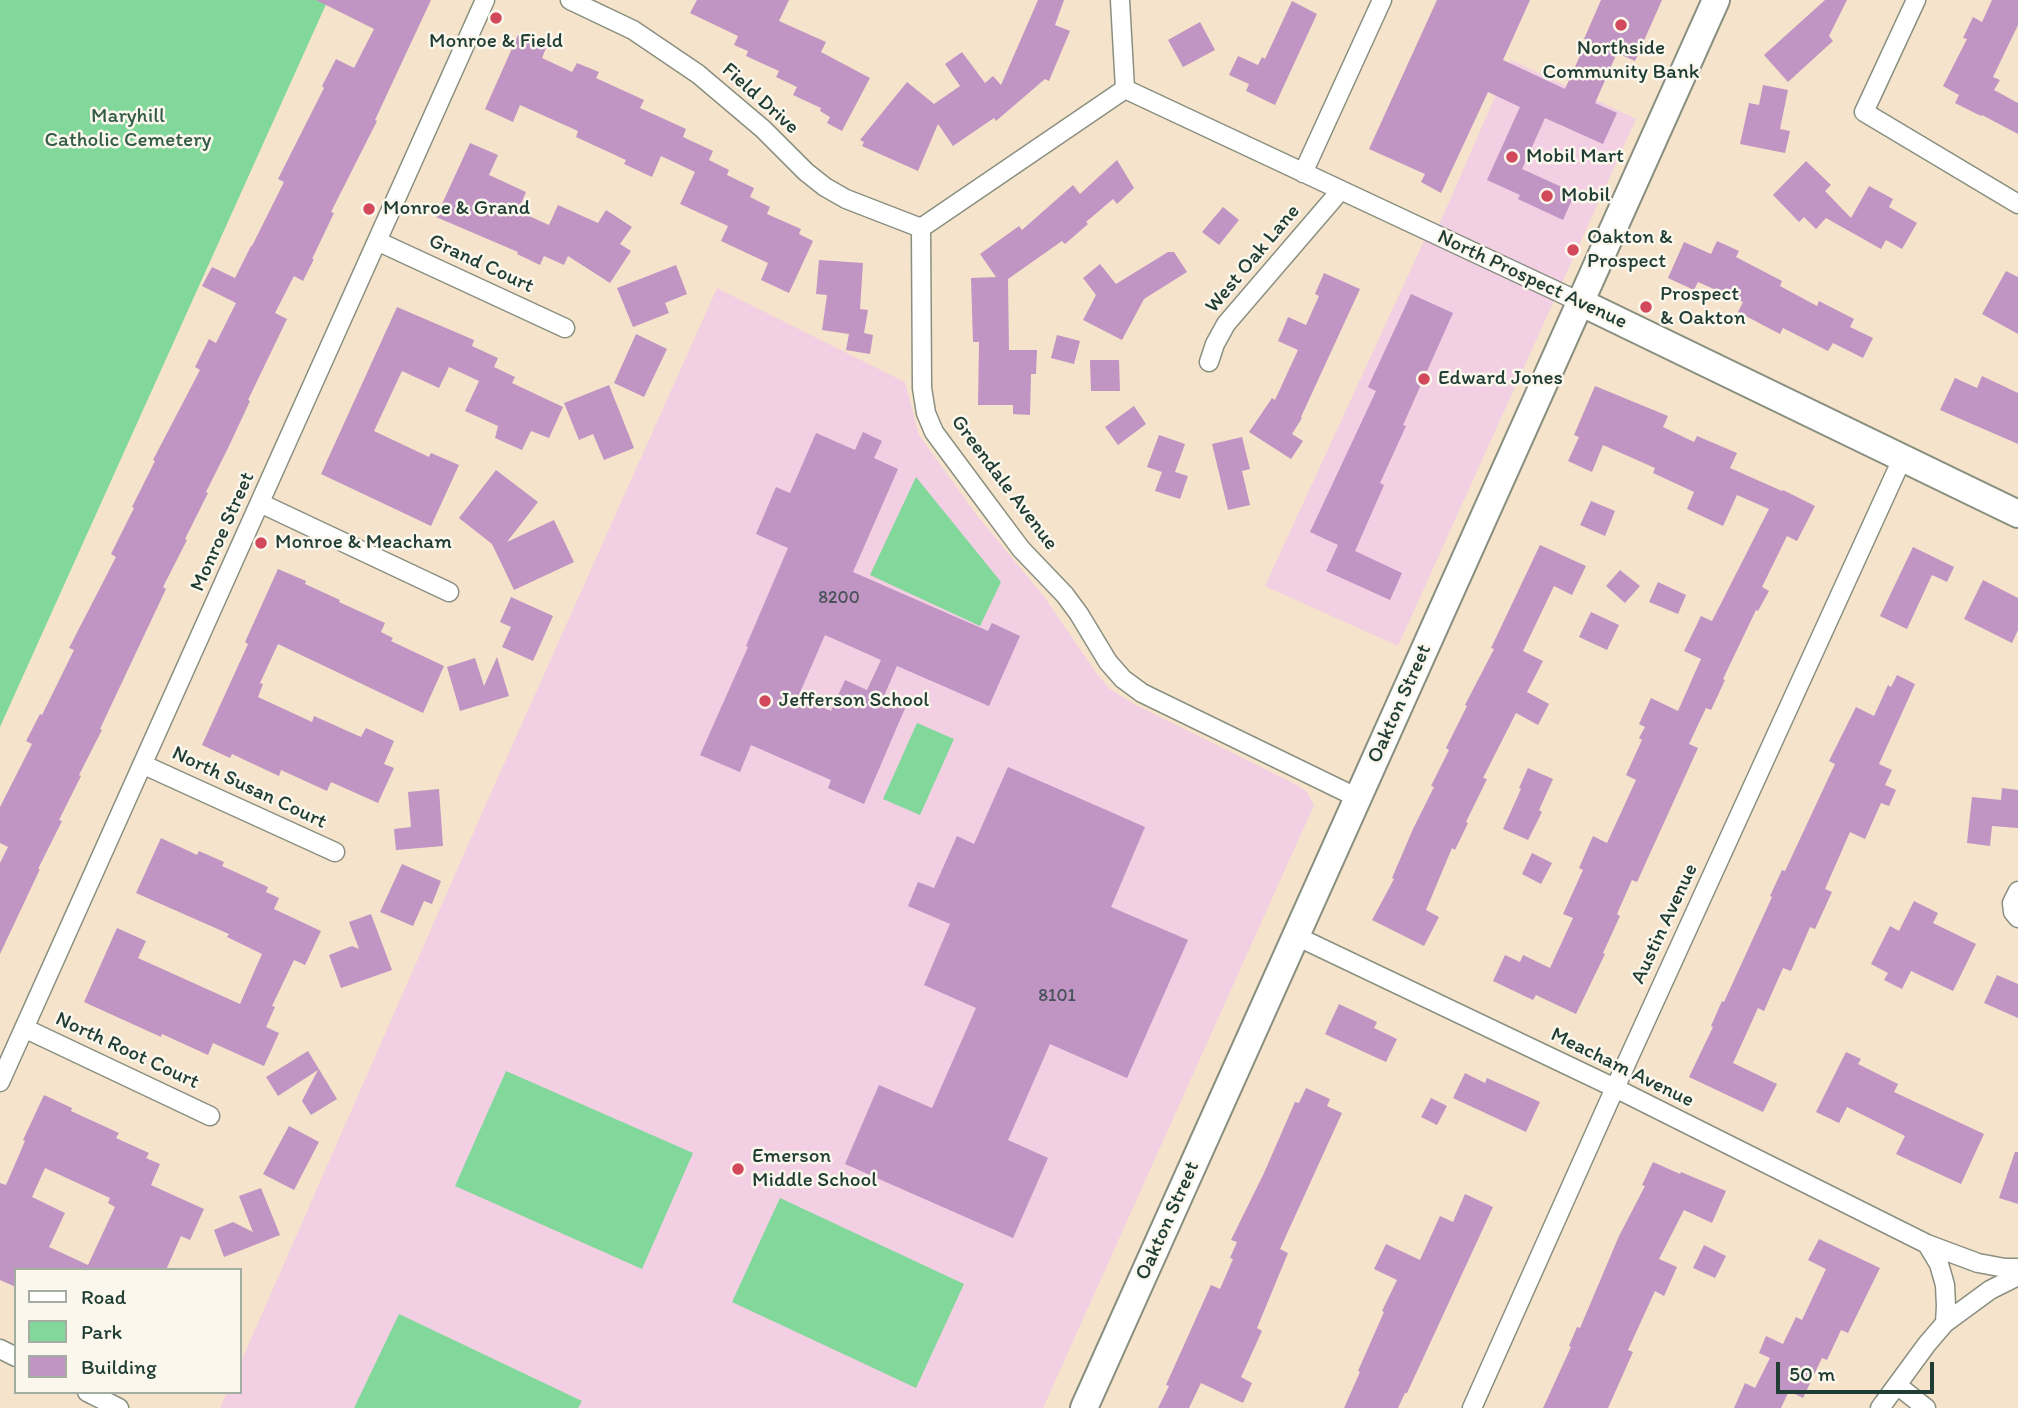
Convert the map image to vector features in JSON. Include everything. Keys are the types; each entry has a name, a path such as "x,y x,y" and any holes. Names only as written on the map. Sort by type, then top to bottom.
{"main road":[{"name":"Oakton Street","path":"1084,1408 1716,0"},
{"name":"North Prospect Avenue","path":"1580,302 2018,514"}],"street":[{"name":"Monroe Street","path":"0,1082 485,0"},
{"name":"Field Drive","path":"570,0 633,30 698,74 825,187 921,228"},
{"path":"921,228 1125,89 1120,0"},
{"path":"1303,173 1382,0"},
{"path":"1916,0 1864,112 2018,204"},
{"name":"North Prospect Avenue","path":"1125,89 1580,302"},
{"name":"West Oak Lane","path":"1209,362 1226,324 1341,190"},
{"name":"Greendale Avenue","path":"921,228 922,388 926,413 934,432 1021,549 1065,595 1108,662 1123,679 1142,693 1358,798"},
{"name":"Grand Court","path":"377,241 565,328"},
{"name":"Austin Avenue","path":"1472,1408 1902,459"},
{"path":"260,503 449,592"},
{"name":"North Susan Court","path":"144,765 335,852"},
{"path":"2018,891 2012,903 2013,912 2018,918"},
{"name":"Meacham Avenue","path":"1296,936 1615,1088 1927,1244 1978,1263 2018,1268"},
{"name":"North Root Court","path":"24,1028 210,1116"},
{"path":"1927,1244 1939,1264 1945,1285 1945,1323"},
{"path":"1880,1408 1945,1323 1990,1290 2018,1276"},
{"path":"1897,1385 1926,1408"},
{"path":"91,1394 119,1408"}],"shaded area":[{"path":"1511,60 1636,119 1398,646 1265,586 1429,230 1436,232"},
{"name":"Emerson Middle School","path":"717,288 905,382 919,435 975,513 1045,598 1110,689 1132,703 1293,783 1306,791 1314,805 1043,1408 220,1408 226,1394 242,1394 242,1359"}],"green space":[{"name":"Maryhill Catholic Cemetery","path":"0,0 328,0 0,727"},
{"path":"916,477 1001,582 980,626 870,575"},
{"path":"917,723 954,739 920,815 883,799"},
{"path":"506,1071 693,1153 642,1269 455,1186"},
{"path":"780,1198 964,1284 916,1388 732,1302"},
{"path":"399,1314 582,1401 578,1408 354,1408"}],"building":[{"path":"316,0 431,0 375,120 377,121 331,212 334,213 314,259 303,281 294,276 275,313 287,319 163,587 166,589 79,775 81,776 59,820 62,821 0,954 0,863 8,847 0,843 0,807 32,744 26,741 74,650 69,648 116,557 111,554 155,461 153,460 200,370 195,367 209,339 216,343 236,303 202,286 212,267 235,278 284,182 278,179 336,59 354,68 374,29"},
{"path":"697,0 789,0 779,21 826,42 821,52 870,78 842,131 827,123 830,117 820,111 821,108 793,95 797,87 776,77 779,71 746,56 748,51 734,45 738,36 690,13"},
{"path":"1038,0 1064,0 1055,25 1070,31 1049,81 1045,79 996,121 994,118 953,146 938,124 918,171 862,146 864,142 860,140 907,82 934,104 960,86 945,64 962,52 985,83 993,76 1001,85"},
{"path":"1437,0 1530,0 1503,60 1565,89 1601,0 1662,0 1635,61 1617,53 1595,103 1617,113 1603,144 1545,118 1522,169 1575,193 1563,220 1518,199 1520,195 1487,180 1520,107 1488,92 1441,193 1421,182 1425,174 1369,149"},
{"path":"1825,0 1847,0 1829,36 1833,41 1788,82 1764,55"},
{"path":"1992,0 2018,0 2018,25 1993,77 2000,80 1994,90 2018,103 2018,134 1955,103 1959,95 1943,86 1967,39 1963,38 1973,17 1982,22"},
{"path":"1292,1 1317,14 1275,105 1246,91 1249,84 1229,75 1238,56 1258,65 1262,57 1265,59"},
{"path":"1200,22 1215,50 1183,67 1168,40"},
{"path":"518,35 546,48 542,58 572,72 577,63 599,72 596,78 644,100 640,108 686,129 683,137 713,151 709,160 729,170 727,175 754,188 750,197 770,207 767,214 801,229 799,234 813,241 789,293 761,280 768,263 721,241 728,226 680,204 695,172 661,156 652,177 624,164 626,160 576,137 578,131 520,105 513,122 485,109"},
{"path":"1763,85 1788,90 1780,129 1790,131 1785,153 1740,144 1749,103 1759,105"},
{"path":"470,143 498,155 489,175 526,192 518,211 549,225 558,205 598,223 606,210 632,227 620,244 631,251 610,283 568,256 564,265 544,256 540,265 517,254 518,252 436,217"},
{"path":"1117,160 1134,188 1117,204 1113,199 1065,244 1062,241 1008,279 1009,350 1037,350 1036,374 1031,374 1030,415 1013,414 1013,405 978,405 979,342 973,342 971,278 996,277 980,254 1019,226 1022,230 1073,185 1080,194"},
{"path":"1806,161 1831,185 1825,191 1851,218 1869,186 1893,199 1889,207 1917,223 1902,249 1886,240 1881,249 1826,218 1816,229 1804,217 1799,222 1773,195"},
{"path":"1223,207 1239,220 1219,245 1202,232"},
{"path":"1717,241 1739,251 1736,257 1782,281 1780,286 1817,306 1819,301 1854,319 1850,327 1873,338 1863,358 1833,343 1828,351 1783,328 1780,334 1738,312 1743,302 1698,282 1694,290 1668,278 1684,242 1711,254"},
{"path":"1168,252 1174,252 1187,272 1144,299 1122,340 1083,320 1096,295 1083,278 1100,264 1116,284"},
{"path":"819,260 863,263 860,309 868,310 864,333 873,335 870,354 846,350 849,334 822,330 827,295 816,294"},
{"path":"676,265 687,294 665,303 669,313 633,327 617,288"},
{"path":"2006,271 2018,277 2018,334 1982,314"},
{"path":"1324,273 1360,289 1302,418 1292,434 1303,441 1291,459 1249,432 1272,398 1275,400 1298,350 1278,341 1288,317 1306,325 1319,296 1315,294"},
{"path":"1411,294 1453,313 1403,425 1406,426 1380,483 1384,485 1355,551 1402,573 1390,600 1326,571 1338,545 1310,532 1376,391 1368,387"},
{"path":"397,307 474,340 472,346 498,358 494,367 515,377 512,383 563,407 549,438 531,431 522,450 495,438 498,426 465,411 479,381 449,367 439,388 402,371 374,431 429,457 431,453 459,465 431,526 321,474"},
{"path":"636,334 667,349 644,397 614,383"},
{"path":"1057,335 1080,341 1074,364 1051,358"},
{"path":"1090,360 1119,360 1120,391 1091,391"},
{"path":"1982,376 2018,393 2018,444 1940,410 1955,378 1977,388"},
{"path":"609,385 634,448 604,460 593,434 579,440 564,403"},
{"path":"1595,386 1668,416 1663,427 1694,442 1697,436 1737,453 1730,468 1815,506 1797,541 1787,536 1762,587 1769,591 1758,611 1756,610 1711,710 1706,708 1689,744 1698,748 1637,882 1632,880 1617,914 1620,916 1603,953 1605,954 1576,1014 1536,995 1533,1000 1493,981 1505,955 1520,962 1523,955 1550,968 1573,918 1563,914 1583,870 1579,868 1593,836 1607,843 1636,780 1626,775 1642,740 1639,738 1645,727 1639,724 1651,698 1678,711 1701,659 1684,651 1701,616 1712,621 1769,509 1737,495 1723,526 1687,509 1694,492 1653,473 1655,468 1603,445 1592,472 1568,461 1579,437 1574,435"},
{"path":"1134,406 1146,424 1118,445 1105,427"},
{"path":"863,432 882,441 874,458 898,469 853,572 988,631 992,623 1020,636 989,706 897,666 884,696 906,706 864,804 828,788 831,780 751,745 740,772 700,755 788,548 756,534 776,487 790,493 816,433 855,450","holes":["825,635 881,660 867,690 845,680 831,711 798,697"]},
{"path":"1159,435 1185,444 1175,472 1188,476 1180,499 1155,491 1162,472 1147,467"},
{"path":"1242,437 1250,469 1242,471 1250,505 1228,510 1212,444"},
{"path":"496,470 538,502 507,542 554,520 574,562 514,590 492,544 459,518"},
{"path":"1591,501 1615,511 1605,536 1580,525"},
{"path":"1540,545 1586,566 1572,595 1554,586 1523,651 1543,661 1527,692 1549,704 1538,725 1516,713 1483,778 1487,779 1455,850 1452,848 1426,910 1439,917 1424,946 1372,920 1394,879 1392,878 1413,829 1434,787 1431,786 1449,750 1446,748"},
{"path":"1913,547 1954,567 1947,582 1932,575 1907,629 1880,616"},
{"path":"278,569 385,623 381,632 393,638 391,641 444,666 423,713 278,644 260,683 263,684 258,697 312,722 314,716 361,737 366,728 394,741 384,764 394,768 378,803 331,782 327,791 281,770 279,776 232,754 230,758 202,745 248,644 245,642"},
{"path":"1620,570 1640,586 1625,603 1606,586"},
{"path":"1983,580 2018,598 2018,630 2012,643 1964,619"},
{"path":"1658,582 1686,595 1678,614 1649,602"},
{"path":"511,597 553,616 533,661 502,647 511,627 500,622"},
{"path":"1591,612 1619,625 1607,650 1579,637"},
{"path":"497,657 509,696 460,711 447,667 475,658 484,686"},
{"path":"1897,675 1915,684 1879,764 1892,770 1885,785 1896,790 1889,806 1881,803 1865,839 1850,832 1825,889 1832,892 1815,929 1810,927 1791,971 1783,968 1764,1011 1758,1008 1733,1063 1777,1084 1763,1112 1689,1077 1782,870 1785,871 1835,764 1829,761 1856,707 1874,716 1888,685 1891,687"},
{"path":"1008,767 1145,827 1111,907 1188,940 1127,1078 1050,1044 1008,1140 1048,1158 1013,1238 845,1164 879,1085 932,1108 976,1008 924,985 950,924 908,906 918,882 934,888 957,836 974,844"},
{"path":"1528,768 1553,779 1539,810 1542,812 1528,840 1503,829"},
{"path":"2002,788 2018,790 2018,828 1992,826 1990,846 1967,843 1972,797 2001,800"},
{"path":"439,789 443,846 396,850 394,829 411,827 408,792"},
{"path":"161,838 197,855 199,851 224,862 222,866 268,887 266,892 279,898 274,909 321,931 305,965 294,960 272,1006 275,1007 266,1027 279,1033 264,1066 213,1043 208,1055 84,1002 117,928 146,941 138,958 240,1004 262,954 227,937 229,934 136,893"},
{"path":"1532,853 1552,863 1541,884 1522,874"},
{"path":"402,864 441,881 432,904 424,901 413,926 380,912"},
{"path":"1914,901 1938,913 1933,923 1976,944 1953,991 1911,971 1902,989 1884,980 1888,973 1871,964 1890,926 1899,931"},
{"path":"371,914 392,970 341,988 329,955 352,946 359,949 349,922"},
{"path":"1997,975 2018,984 2018,1018 1984,1003"},
{"path":"1339,1004 1377,1022 1374,1028 1397,1039 1386,1062 1325,1034"},
{"path":"308,1051 337,1099 311,1115 302,1101 318,1070 278,1096 266,1077"},
{"path":"1846,1052 1861,1059 1858,1064 1898,1084 1894,1092 1984,1134 1961,1184 1896,1154 1905,1136 1847,1107 1839,1123 1816,1112"},
{"path":"1465,1073 1485,1083 1487,1078 1540,1102 1526,1132 1453,1098"},
{"path":"1306,1088 1330,1099 1327,1106 1342,1113 1280,1249 1288,1253 1257,1328 1262,1331 1241,1377 1252,1383 1243,1403 1201,1383 1189,1408 1158,1408 1211,1285 1220,1289 1237,1242 1231,1240 1295,1102 1299,1103"},
{"path":"44,1095 119,1133 116,1138 149,1153 146,1158 160,1164 151,1185 204,1209 190,1240 181,1236 167,1268 14,1268 14,1286 0,1280 0,1183 6,1185 25,1141 23,1140","holes":["45,1168 110,1198 108,1203 115,1207 88,1265 49,1247 65,1213 32,1197"]},
{"path":"1431,1098 1447,1106 1437,1125 1421,1117"},
{"path":"289,1126 319,1142 294,1190 263,1174"},
{"path":"2015,1152 2018,1152 2018,1204 1999,1198"},
{"path":"1653,1162 1726,1191 1712,1223 1684,1210 1659,1259 1677,1267 1664,1296 1655,1291 1628,1350 1633,1352 1608,1408 1543,1408 1571,1347 1569,1346 1577,1327 1580,1328 1619,1236 1645,1186 1642,1185"},
{"path":"261,1188 280,1235 224,1257 214,1230 233,1222 253,1232 239,1196"},
{"path":"1465,1194 1493,1207 1407,1393 1398,1408 1344,1408 1397,1280 1374,1269 1386,1244 1420,1260 1440,1216 1453,1222"},
{"path":"1819,1239 1880,1268 1848,1333 1841,1330 1827,1360 1822,1358 1803,1398 1789,1391 1781,1408 1734,1408 1745,1383 1755,1388 1770,1358 1759,1353 1766,1336 1783,1344 1796,1317 1802,1320 1826,1269 1808,1260"},
{"path":"1704,1245 1726,1256 1715,1278 1693,1268"}],"place":[{"name":"Monroe & Field","path":"496,18"},
{"name":"Northside Community Bank","path":"1621,25"},
{"name":"Mobil Mart","path":"1512,157"},
{"name":"Mobil","path":"1547,196"},
{"name":"Monroe & Grand","path":"369,209"},
{"name":"Oakton & Prospect","path":"1573,250"},
{"name":"Prospect & Oakton","path":"1646,307"},
{"name":"Edward Jones","path":"1424,379"},
{"name":"Monroe & Meacham","path":"261,543"},
{"name":"Jefferson School","path":"765,701"},
{"name":"Emerson Middle School","path":"738,1169"}]}
